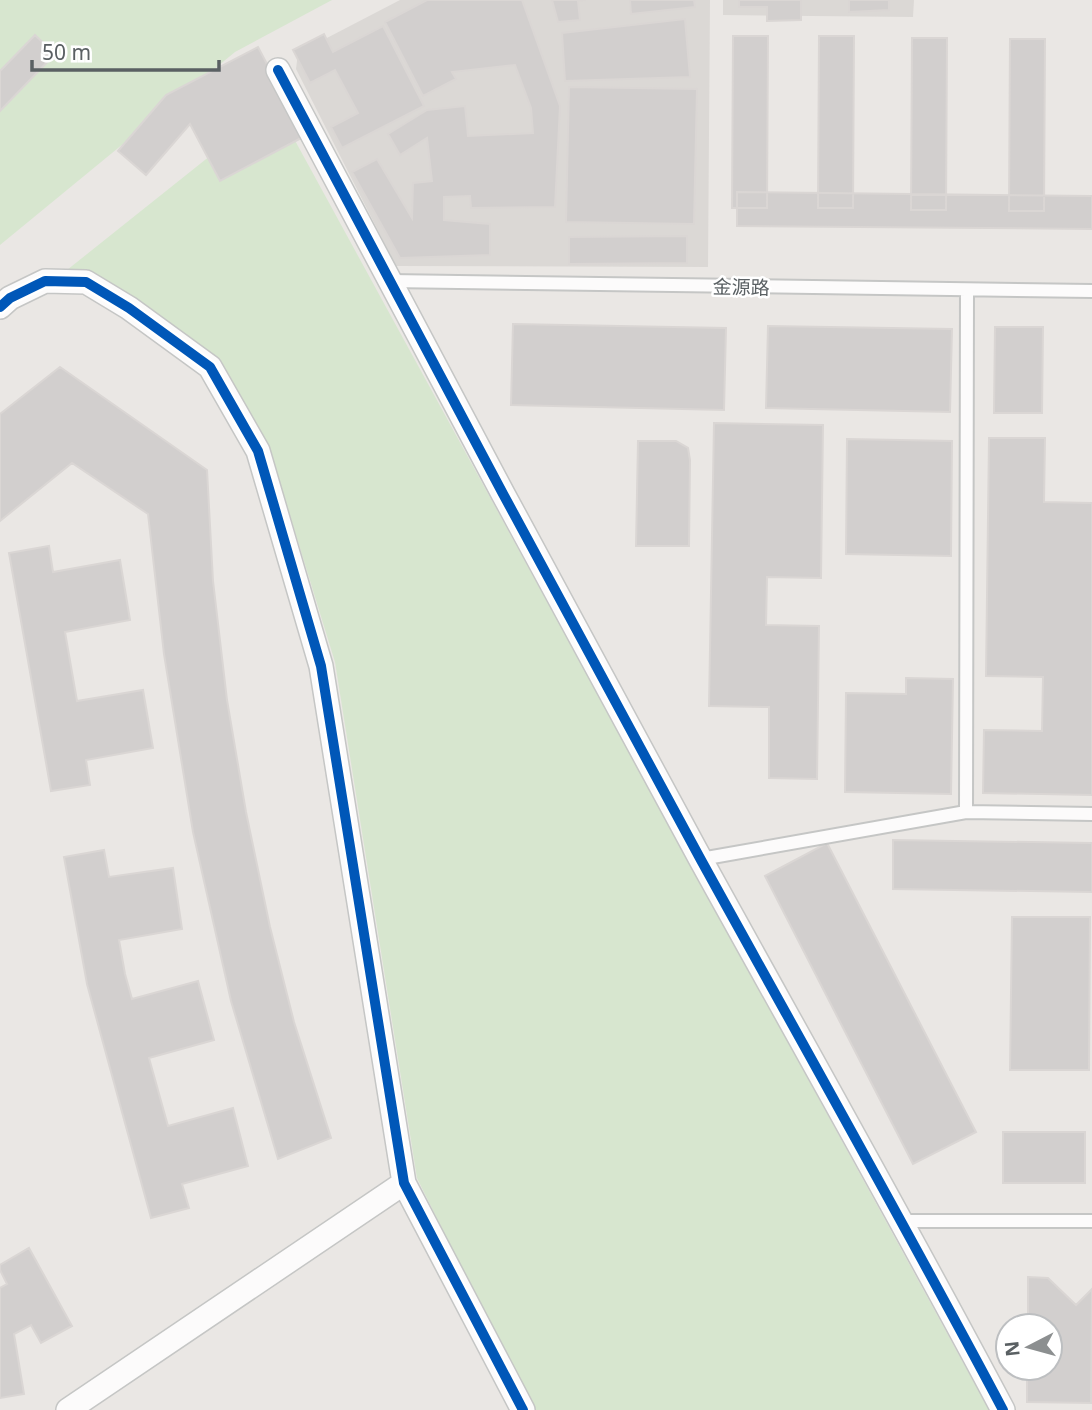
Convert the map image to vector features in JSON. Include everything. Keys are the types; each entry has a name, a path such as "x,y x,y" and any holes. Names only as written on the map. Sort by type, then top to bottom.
{"street":[{"path":"278,70 701,859 902,1221 1003,1410"},
{"path":"0,307 10,298 45,281 86,282 129,308 210,367 258,451 321,666 404,1183 523,1410"},
{"path":"68,1410 404,1183"}],"lane":[{"name":"金源路","path":"390,281 1092,291"},
{"path":"966,812 967,290"},
{"path":"701,859 966,812 1092,814"},
{"path":"902,1221 1092,1221"}],"shaded area":[{"path":"400,0 710,0 708,267 396,266 296,69 298,53"},
{"path":"723,0 914,0 913,17 723,15"}],"green space":[{"path":"0,0 332,0 235,52 0,245"},
{"path":"275,104 989,1410 532,1410 417,1178 335,662 269,447 220,359 92,272 57,278"}],"building":[{"path":"427,0 522,0 560,106 555,207 471,208 470,196 444,197 444,220 490,224 490,255 400,258 352,172 377,159 412,218 413,183 432,181 427,138 400,155 388,134 427,110 465,106 468,136 533,133 531,108 515,65 452,72 456,79 423,96 385,22"},
{"path":"552,0 586,0 578,1 580,20 558,22"},
{"path":"630,0 694,0 695,7 631,14"},
{"path":"739,0 801,0 801,20 767,21 767,7 739,7"},
{"path":"849,0 889,0 889,10 849,12"},
{"path":"685,19 690,77 565,81 562,33"},
{"path":"383,26 424,106 342,148 331,127 358,113 335,70 310,83 293,50 324,34 333,52"},
{"path":"35,35 55,54 0,111 0,71"},
{"path":"733,36 768,36 767,208 732,208"},
{"path":"819,36 854,36 853,208 818,208"},
{"path":"912,38 947,38 946,210 911,210"},
{"path":"1010,39 1045,39 1044,211 1009,211"},
{"path":"258,47 305,136 220,181 190,124 146,175 118,151 166,95"},
{"path":"569,87 697,89 694,224 566,222"},
{"path":"737,192 1092,196 1092,229 737,226"},
{"path":"687,236 687,263 569,264 569,237"},
{"path":"513,324 726,328 724,410 511,405"},
{"path":"768,326 952,329 950,412 766,408"},
{"path":"995,327 1043,327 1042,413 994,413"},
{"path":"60,367 207,470 213,581 227,700 246,812 270,927 294,1022 331,1138 278,1159 231,1001 193,832 164,654 148,514 72,463 0,521 0,414"},
{"path":"714,423 823,425 821,578 767,577 766,625 819,626 817,779 769,778 769,707 709,706"},
{"path":"989,438 1045,438 1044,502 1092,503 1092,795 983,793 984,730 1042,731 1043,677 986,676"},
{"path":"847,439 952,441 951,556 846,554"},
{"path":"638,441 676,441 688,448 689,546 636,546"},
{"path":"49,546 53,572 120,560 130,620 65,632 77,701 143,690 153,748 86,760 90,785 51,791 9,553"},
{"path":"906,678 953,679 951,794 845,792 846,693 906,694"},
{"path":"893,840 1092,843 1092,892 893,889"},
{"path":"827,843 976,1132 913,1164 765,876"},
{"path":"104,850 109,877 173,868 182,929 119,940 125,974 132,999 198,981 214,1040 149,1058 168,1126 233,1108 248,1166 182,1184 189,1208 151,1218 87,984 64,857"},
{"path":"1012,917 1090,917 1089,1070 1010,1070"},
{"path":"1003,1132 1085,1132 1085,1183 1003,1183"},
{"path":"29,1248 72,1326 41,1343 31,1325 14,1334 24,1394 0,1398 0,1288 7,1284 0,1265"},
{"path":"1028,1277 1048,1278 1076,1305 1092,1289 1091,1403 1027,1402 1027,1382 1064,1382 1064,1312 1028,1312"}],"cycle path":[{"path":"278,70 594,663 1003,1410"},
{"path":"0,307 10,298 45,281 86,282 129,308 210,367 258,451 321,666 404,1183 523,1410"}]}
